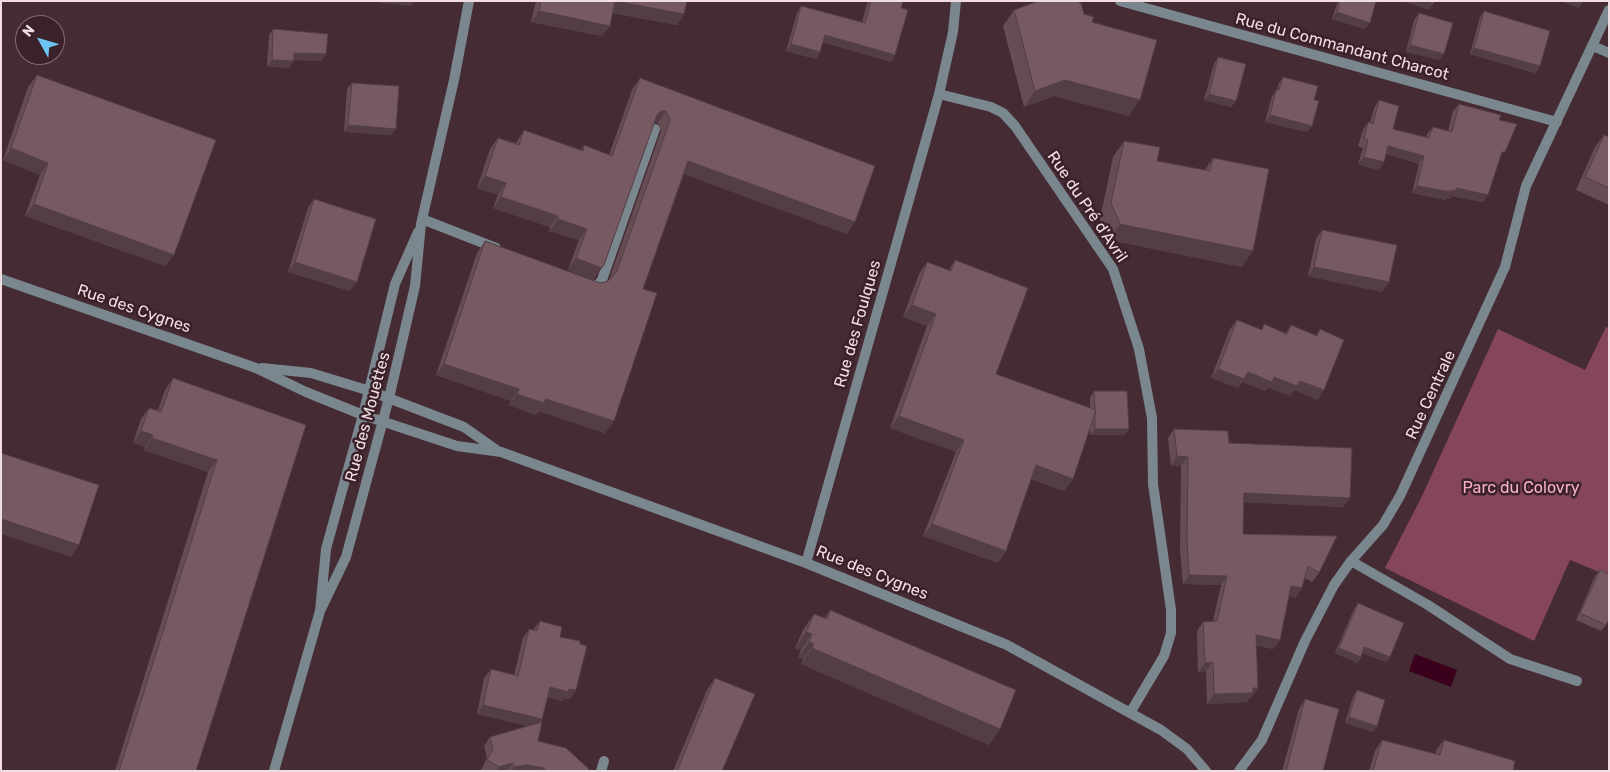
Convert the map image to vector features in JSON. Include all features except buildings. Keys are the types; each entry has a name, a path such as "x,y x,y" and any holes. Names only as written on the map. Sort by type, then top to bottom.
{"street":[{"name":"Rue des Mouettes","path":"274,771 320,610 346,557 389,398 415,286 422,222 454,80 469,1"},
{"path":"939,94 953,32 956,1"},
{"name":"Rue du Commandant Charcot","path":"1120,1 1557,122"},
{"name":"Rue Centrale","path":"1239,771 1262,740 1306,641 1334,585 1351,561 1383,525 1400,496 1491,302 1505,267 1526,186 1609,10"},
{"path":"1593,46 1609,54"},
{"name":"Rue des Foulques","path":"806,563 939,94"},
{"name":"Rue du Pré d'Avril","path":"939,94 990,107 1003,113 1015,126 1113,269 1127,306 1140,349 1152,418 1153,484 1171,610 1171,632 1164,656 1130,713"},
{"path":"578,281 595,288 602,280 656,129"},
{"name":"Rue des Mouettes","path":"320,610 326,549 364,415 395,284 422,222"},
{"path":"422,222 509,253"},
{"name":"Rue des Cygnes","path":"1,278 256,368 306,392 382,422 457,446 501,452 806,563 1006,645 1130,713 1187,749 1206,771"},
{"name":"Rue des Cygnes","path":"256,368 312,373 370,391 464,427 501,452"},
{"path":"1351,561 1428,605 1510,659 1577,681"}],"green space":[{"name":"Parc du Colovry","path":"1606,327 1609,328 1609,576 1570,560 1534,641 1385,568 1422,496 1498,329 1585,370"}],"shaded area":[{"path":"1415,654 1457,670 1451,687 1409,671"}]}
